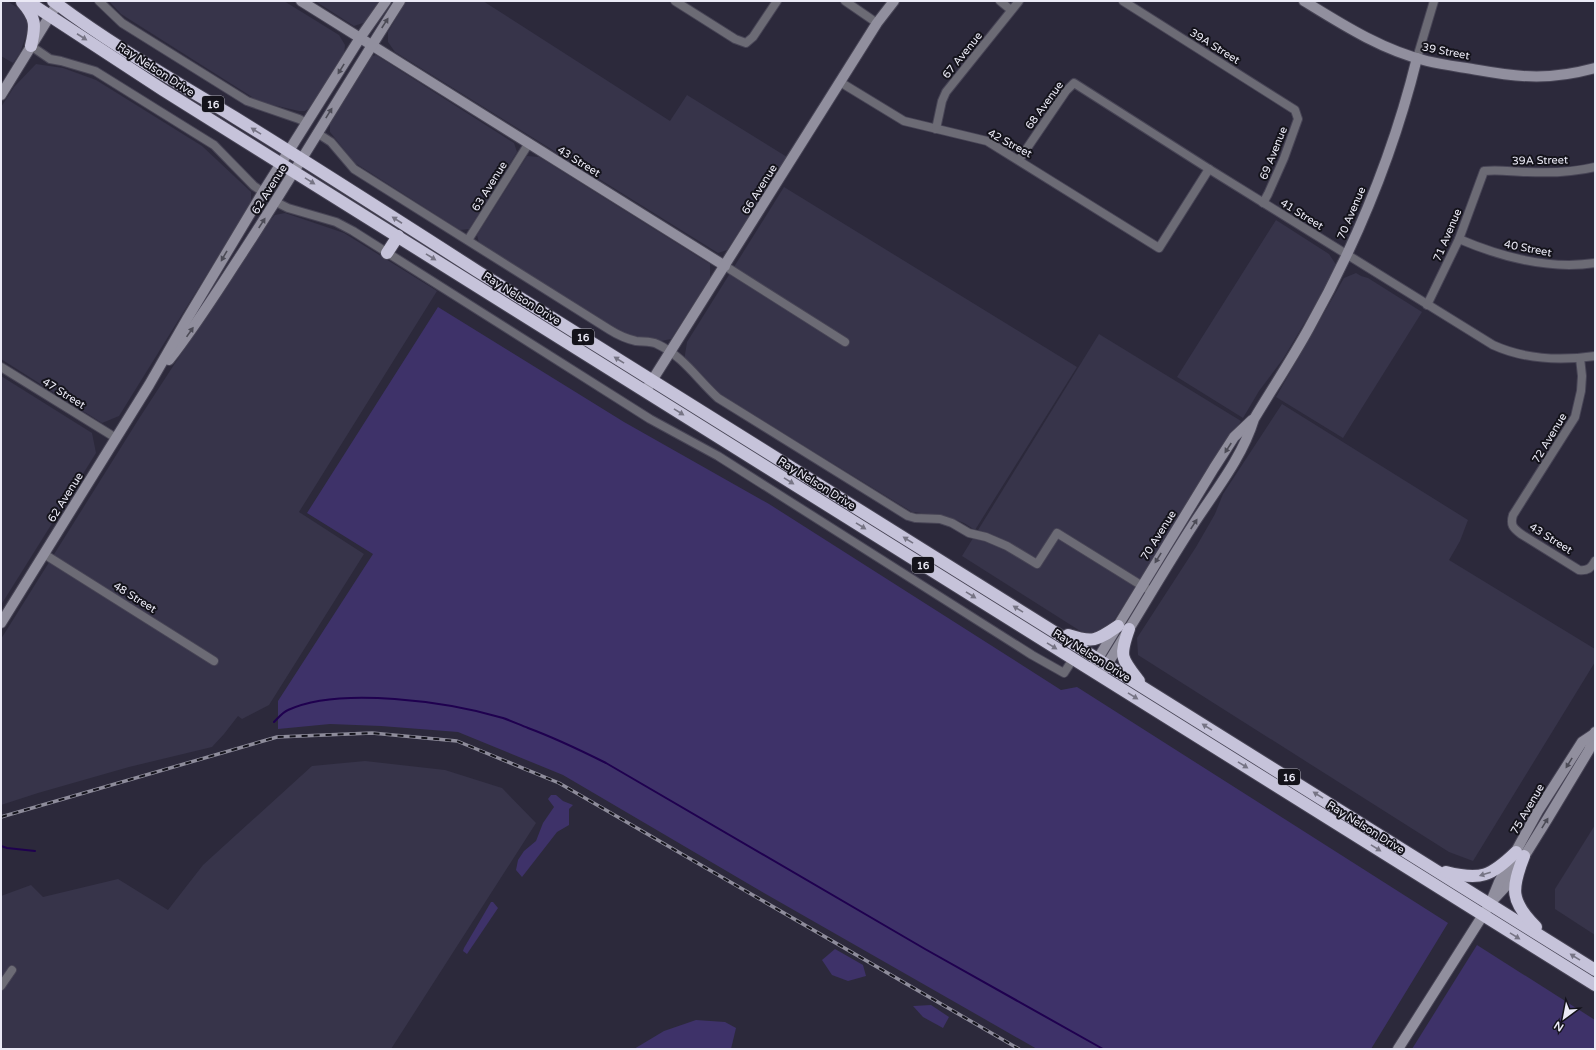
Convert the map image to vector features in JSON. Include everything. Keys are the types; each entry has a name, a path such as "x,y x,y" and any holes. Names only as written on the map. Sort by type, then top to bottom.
{"highway":[{"path":"22,1 30,12 34,23 35,30 31,46"},
{"name":"Ray Nelson Drive","path":"27,1 163,90 1595,985"},
{"name":"Ray Nelson Drive","path":"56,2 136,57 302,159 652,381 1595,970"},
{"path":"387,253 398,236"},
{"path":"1051,630 1084,640 1091,640 1123,627 1122,656 1126,665 1143,687"},
{"path":"1433,869 1461,876 1480,876 1497,869 1520,854"},
{"path":"1520,854 1515,882 1516,898 1524,915 1554,944"}],"street":[{"path":"99,1 122,23 247,102 307,123"},
{"name":"43 Street","path":"301,1 845,342"},
{"name":"62 Avenue","path":"1,623 149,385 186,319 263,192 360,38 386,1"},
{"name":"62 Avenue","path":"149,385 195,324 276,202 371,45 400,1"},
{"path":"675,1 735,38 746,43 753,37 777,1"},
{"path":"845,1 877,23"},
{"name":"66 Avenue","path":"646,391 877,23 894,1"},
{"path":"1000,1 1011,10"},
{"name":"67 Avenue","path":"936,129 942,101 946,92 1019,1"},
{"name":"39A Street","path":"1123,1 1295,110"},
{"name":"39 Street","path":"1304,1 1365,37 1417,58 1429,61 1523,77 1559,76 1595,68"},
{"name":"70 Avenue","path":"1123,627 1152,592 1241,450 1249,435 1254,419 1309,329 1372,197 1402,113 1434,1"},
{"path":"1,95 50,16 56,2"},
{"path":"31,46 50,59 95,71 214,145 254,186 263,192"},
{"name":"42 Street","path":"840,82 904,121 987,141 1159,248 1209,169"},
{"name":"41 Street","path":"1074,83 1263,203 1493,345 1508,352 1531,357 1552,359 1595,356"},
{"name":"68 Avenue","path":"1019,160 1058,103 1074,83"},
{"name":"69 Avenue","path":"1263,203 1284,158 1298,119 1295,110"},
{"path":"317,133 331,142 354,169 610,330 635,340 654,343 671,352 681,359 718,398 908,516 915,518 940,519 952,523 969,533 986,537 1007,546 1037,564 1057,533 1152,592"},
{"name":"63 Avenue","path":"468,240 529,144"},
{"name":"39A Street","path":"1484,171 1562,172 1595,167"},
{"name":"71 Avenue","path":"1427,305 1459,239 1484,171"},
{"path":"276,202 288,208 336,222 353,231 650,419 725,460 1032,655 1064,673 1073,659"},
{"name":"40 Street","path":"1459,239 1502,255 1532,262 1562,265 1595,263"},
{"name":"72 Avenue","path":"1511,521 1513,515 1575,418 1581,391 1582,376 1580,358"},
{"name":"47 Street","path":"1,367 116,438"},
{"name":"70 Avenue","path":"1095,673 1123,627 1141,585 1234,438 1254,419"},
{"name":"43 Street","path":"1511,521 1512,528 1579,570 1590,568 1595,562"},
{"name":"48 Street","path":"44,554 214,661"},
{"name":"75 Avenue","path":"1398,1049 1482,915 1506,886 1520,854 1589,750 1594,733"},
{"path":"1,986 12,970"}],"shaded area":[{"path":"1,1 7,1 18,8 27,17 30,24 20,53 13,63 1,56"},
{"path":"109,1 284,1 339,35 345,45 344,55 311,107 305,111 299,111 260,102 121,14"},
{"path":"315,1 381,1 366,22 354,26"},
{"path":"406,1 483,1 670,121 687,95 787,157 727,250 718,253 395,52 388,42 388,32"},
{"path":"376,55 514,143 517,152 469,229 460,230 355,163 330,132 330,121 368,57"},
{"path":"36,64 63,68 96,80 202,146 251,192 251,203 119,416 102,423 1,359 1,107 14,87"},
{"path":"527,156 539,157 710,264 710,278 671,339 661,341 621,334 479,243 477,235"},
{"path":"784,187 1077,367 975,530 964,523 946,516 912,512 723,396 702,380 684,361 687,342"},
{"path":"285,213 344,233 437,291 299,512 364,554 269,705 242,719 238,716 212,747 129,767 1,805 1,639 140,417 263,228 275,215"},
{"path":"1276,220 1329,254 1337,266 1283,359 1259,391 1243,418 1177,377"},
{"path":"1356,273 1368,278 1422,312 1343,438 1276,397 1344,278"},
{"path":"438,307 624,422 769,504 1061,690 1077,687 1448,923 1371,1049 1037,1049 764,893 563,775 458,732 330,724 278,729 278,701 373,554 307,513"},
{"path":"1099,334 1241,421 1109,628 1098,634 1085,634 962,556"},
{"path":"1,376 92,433 96,453 1,605"},
{"path":"1282,404 1468,520 1460,541 1449,560 1595,649 1595,662 1473,861 1449,852 1138,655 1137,638 1196,547 1215,514 1223,494"},
{"path":"365,761 445,770 502,788 536,823 391,1049 1,1049 1,896 31,885 43,897 118,879 168,910 203,865 312,766"},
{"path":"551,795 556,795 563,801 573,805 569,809 569,825 557,832 522,877 516,870 518,860 524,851 536,841 543,823 554,807 548,799"},
{"path":"1595,825 1595,935 1555,909 1555,889"},
{"path":"491,902 493,902 498,908 467,954 463,951 464,948"},
{"path":"1477,945 1595,1020 1595,1049 1412,1049"},
{"path":"835,949 863,965 866,976 848,981 832,975 822,960"},
{"path":"931,1005 949,1017 943,1028 923,1017 913,1006"},
{"path":"696,1020 725,1022 736,1028 731,1049 634,1049 664,1031"}],"waterway":[{"path":"274,722 286,711 310,703 336,699 365,698 425,702 480,712 510,720 558,740 606,763 925,949 1103,1049"},
{"path":"1,846 35,851"}],"railway":[{"path":"1,817 277,737 372,733 457,741 559,783 1019,1049"}]}
